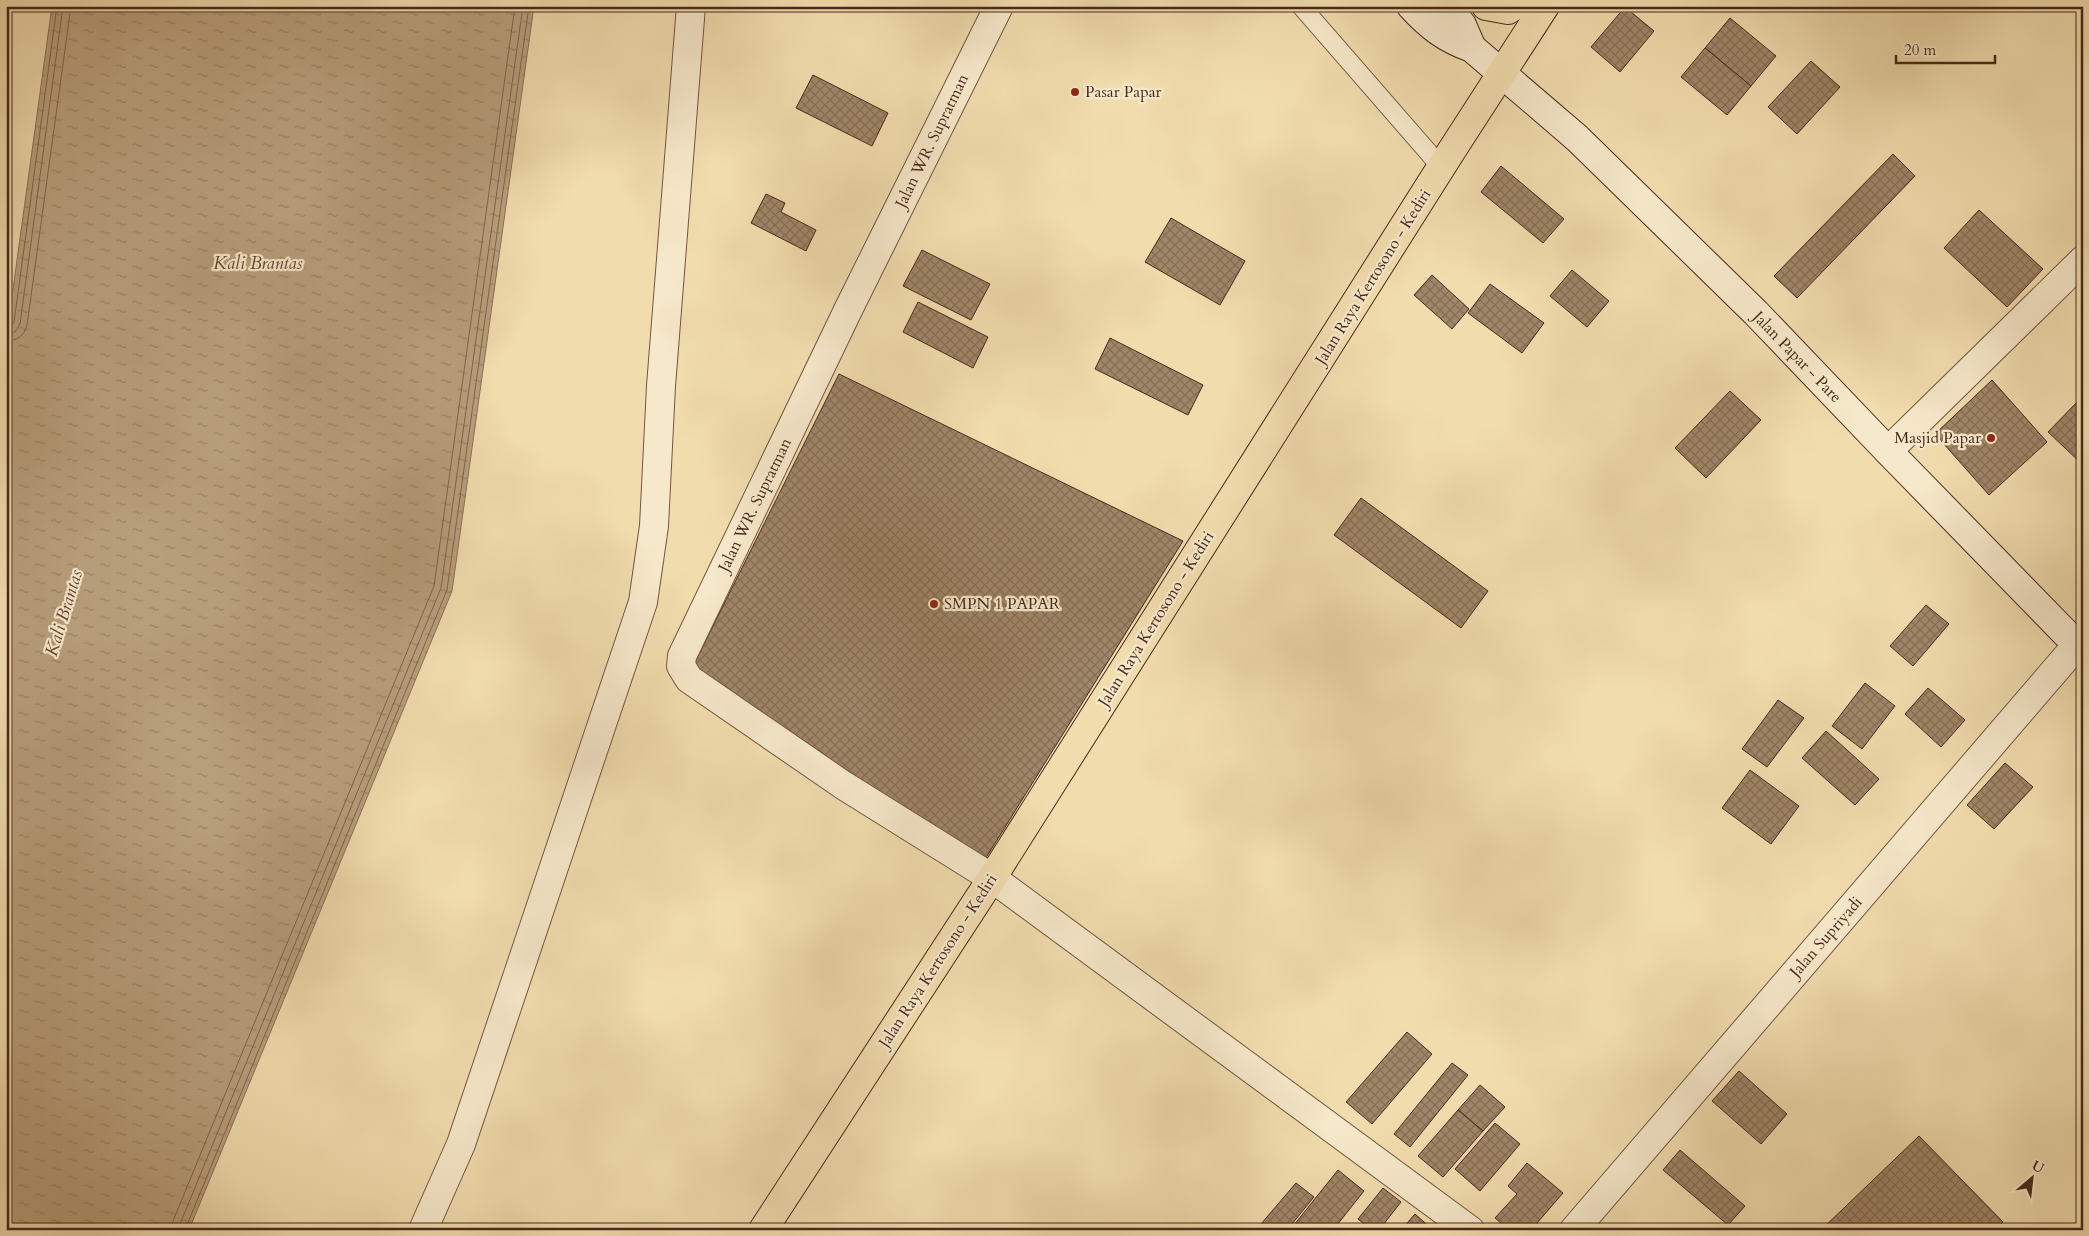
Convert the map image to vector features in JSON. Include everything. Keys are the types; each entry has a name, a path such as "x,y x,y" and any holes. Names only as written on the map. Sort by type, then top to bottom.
{"highway":[{"path":"1486,6 1508,10 1514,6"},
{"name":"Jalan Raya Kertosono - Kediri","path":"763,1230 992,878 1545,6"}],"street":[{"path":"423,1230 461,1144 643,602 654,526 661,386 691,6"},
{"name":"Jalan WR. Supratman","path":"992,878 843,785 689,678 680,666 682,656 849,308 999,6"},
{"path":"1411,6 1435,31 1456,43 1472,48"},
{"path":"1447,6 1462,26 1472,48"},
{"name":"Jalan Papar - Pare","path":"1472,48 1501,75 1577,138 1756,313 1888,451 2081,644"},
{"path":"1888,451 2083,260"},
{"name":"Jalan Supriyadi","path":"1574,1230 2081,644"},
{"path":"992,878 1470,1230"}],"lane":[{"path":"1301,6 1442,168"}],"water":[{"name":"Kali Brantas","path":"52,6 534,6 452,591 189,1230 6,1230 6,340"}],"building":[{"path":"1625,7 1654,31 1620,72 1591,47"},
{"path":"1730,18 1776,56 1751,86 1705,48"},
{"path":"1705,48 1751,86 1727,115 1681,77"},
{"path":"1811,61 1840,87 1797,134 1768,107"},
{"path":"813,75 888,113 872,146 796,108"},
{"path":"1893,154 1915,176 1797,298 1774,276"},
{"path":"1501,166 1564,219 1543,243 1481,192"},
{"path":"766,194 785,203 781,212 816,230 806,251 751,223"},
{"path":"1979,210 2043,269 2007,307 1944,248"},
{"path":"1171,218 1245,261 1220,305 1145,262"},
{"path":"922,250 990,284 971,320 903,286"},
{"path":"1572,270 1609,301 1587,327 1550,296"},
{"path":"1432,275 1469,309 1452,329 1414,295"},
{"path":"1490,284 1544,323 1522,353 1468,313"},
{"path":"918,302 988,337 973,368 903,332"},
{"path":"1110,338 1203,385 1188,415 1095,369"},
{"name":"SMPN 1 PAPAR","path":"839,374 1183,541 984,861 692,668"},
{"name":"Masjid Papar","path":"1992,380 2047,442 1989,495 1935,434"},
{"path":"1730,391 1761,420 1706,478 1675,448"},
{"path":"2081,398 2083,400 2083,465 2048,432"},
{"path":"1361,498 1488,591 1461,628 1334,535"},
{"path":"1926,605 1949,624 1913,666 1890,646"},
{"path":"1865,683 1895,706 1862,749 1832,726"},
{"path":"1928,688 1965,720 1941,747 1905,714"},
{"path":"1778,700 1804,718 1767,767 1742,749"},
{"path":"1826,731 1879,779 1855,805 1802,758"},
{"path":"2005,763 2033,787 1994,829 1967,805"},
{"path":"1750,770 1799,806 1771,844 1722,808"},
{"path":"1407,1032 1432,1054 1372,1124 1346,1102"},
{"path":"1452,1063 1468,1075 1410,1147 1394,1134"},
{"path":"1739,1071 1787,1114 1761,1144 1712,1101"},
{"path":"1480,1085 1505,1107 1483,1131 1458,1110"},
{"path":"1458,1110 1483,1131 1443,1177 1418,1156"},
{"path":"1495,1123 1520,1144 1480,1191 1455,1169"},
{"path":"1919,1136 2003,1222 1995,1230 1821,1230"},
{"path":"1680,1150 1745,1206 1728,1225 1663,1170"},
{"path":"1527,1163 1563,1193 1531,1230 1509,1230 1495,1218 1517,1194 1508,1186"},
{"path":"1338,1170 1364,1191 1333,1230 1290,1230"},
{"path":"1296,1183 1314,1197 1287,1230 1268,1230 1261,1224"},
{"path":"1383,1188 1401,1202 1379,1230 1372,1230 1358,1219"},
{"path":"1415,1214 1433,1230 1401,1230"}],"place":[{"name":"Pasar Papar","path":"1075,92"},
{"name":"Masjid Papar","path":"1991,438"},
{"name":"SMPN 1 PAPAR","path":"934,604"}]}
